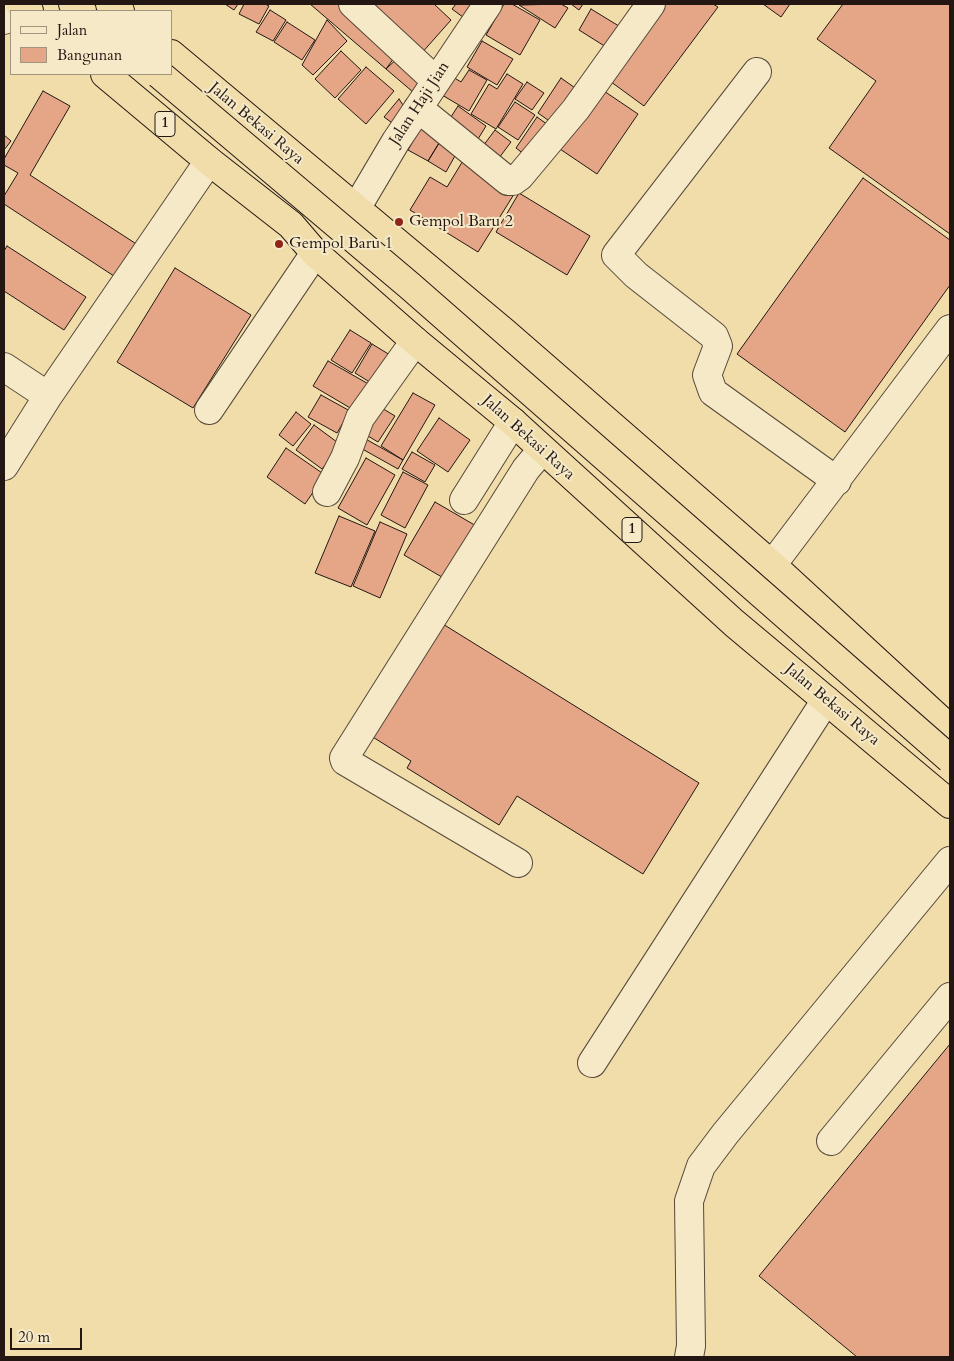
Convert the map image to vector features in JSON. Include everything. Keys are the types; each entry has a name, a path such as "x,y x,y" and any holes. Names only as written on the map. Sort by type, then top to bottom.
{"highway":[{"name":"Jalan Bekasi Raya","path":"172,55 357,207 772,565 950,729"},
{"name":"Jalan Bekasi Raya","path":"106,75 217,168 291,225 316,253 415,341 513,422 734,623 950,804"},
{"path":"160,75 410,286 950,759"},
{"path":"217,168 259,127"}],"street":[{"path":"353,4 436,80"},
{"name":"Jalan Haji Jian","path":"357,207 436,80 488,4"},
{"path":"418,108 508,181 512,181 520,176 576,109 651,4"},
{"path":"758,72 616,255 636,275 714,336 718,346 707,375 714,392 837,480"},
{"path":"4,466 48,396 217,168"},
{"path":"209,410 316,253"},
{"path":"772,565 950,329"},
{"path":"326,492 345,458 360,418 415,341"},
{"path":"4,367 48,396"},
{"path":"464,500 513,422"},
{"path":"518,863 345,761 344,758 526,469 542,450"},
{"path":"592,1063 826,700"},
{"path":"689,1357 691,1346 689,1200 701,1166 724,1134 950,861"},
{"path":"831,1141 950,997"}],"building":[{"path":"225,4 238,4 234,10"},
{"path":"244,4 265,4 269,6 259,24 239,14"},
{"path":"310,4 345,4 399,51 386,69"},
{"path":"363,4 434,4 451,20 420,55"},
{"path":"456,4 485,4 471,23 452,9"},
{"path":"504,4 512,4 540,20 520,55 486,35"},
{"path":"561,4 568,8 555,28 519,5"},
{"path":"571,4 583,4 579,10"},
{"path":"656,4 713,4 718,7 644,106 603,76"},
{"path":"763,4 790,4 781,17"},
{"path":"843,4 950,4 950,234 829,148 876,81 817,39"},
{"path":"591,9 627,31 614,52 579,30"},
{"path":"270,10 286,20 273,41 256,32"},
{"path":"327,20 347,41 313,75 302,65"},
{"path":"287,22 315,40 302,60 274,42"},
{"path":"482,41 513,59 497,85 467,67"},
{"path":"341,51 361,70 335,98 315,79"},
{"path":"403,53 431,79 420,98 386,69"},
{"path":"366,67 394,91 366,124 338,99"},
{"path":"469,70 487,80 469,111 442,95 453,77 461,82"},
{"path":"507,74 523,84 496,129 471,114 489,84 497,89"},
{"path":"561,78 578,90 555,125 538,113"},
{"path":"527,82 544,93 532,110 515,99"},
{"path":"595,85 638,114 597,174 554,145"},
{"path":"43,91 70,106 30,175 141,247 120,280 4,204 4,196 18,173 4,165 4,159"},
{"path":"399,99 407,111 395,125 384,117"},
{"path":"515,102 535,115 518,140 498,127"},
{"path":"458,106 486,126 478,139 449,120"},
{"path":"537,117 551,127 529,158 516,148"},
{"path":"423,124 444,135 428,161 408,150"},
{"path":"495,130 511,142 493,166 477,154"},
{"path":"4,135 11,141 4,150"},
{"path":"444,135 461,145 446,172 428,161"},
{"path":"464,159 516,191 478,252 410,210 430,177 447,187"},
{"path":"863,178 950,240 950,285 845,432 737,354"},
{"path":"519,193 590,236 567,275 496,232"},
{"path":"7,246 86,297 64,330 4,291 4,251"},
{"path":"175,268 251,315 193,408 117,362"},
{"path":"350,330 371,343 352,373 331,360"},
{"path":"372,344 390,355 373,384 355,373"},
{"path":"328,361 372,386 357,412 313,386"},
{"path":"413,393 435,405 403,460 381,446"},
{"path":"321,395 350,411 337,433 308,417"},
{"path":"380,407 395,416 378,442 363,433"},
{"path":"296,412 311,424 293,446 279,435"},
{"path":"439,418 470,440 448,472 417,451"},
{"path":"314,425 341,445 322,469 296,450"},
{"path":"362,437 403,460 398,469 357,446"},
{"path":"286,448 325,475 305,504 267,477"},
{"path":"412,452 435,465 425,482 402,469"},
{"path":"366,458 395,475 367,525 338,508"},
{"path":"403,472 428,485 405,528 381,515"},
{"path":"435,502 478,527 447,580 404,555"},
{"path":"339,516 375,531 351,587 315,573"},
{"path":"380,522 407,534 380,598 353,586"},
{"path":"438,621 699,783 643,874 517,796 499,825 407,768 411,761 368,734"},
{"path":"950,1044 950,1357 857,1357 759,1276"}],"place":[{"name":"Gempol Baru 2","path":"399,222"},
{"name":"Gempol Baru 1","path":"279,244"}]}
